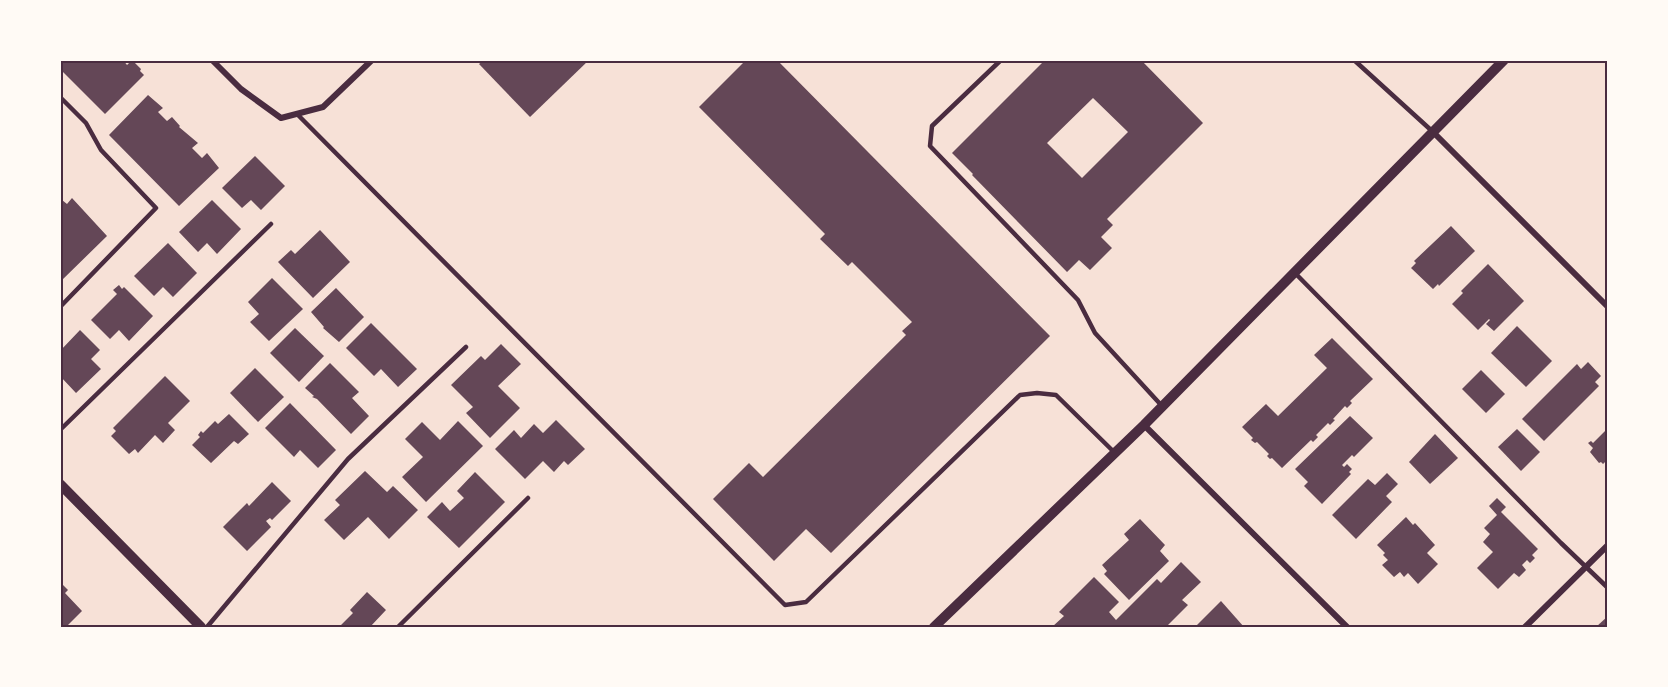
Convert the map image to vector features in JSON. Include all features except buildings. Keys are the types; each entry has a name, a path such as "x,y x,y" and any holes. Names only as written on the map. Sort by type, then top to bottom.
{"street":[{"path":"212,60 241,89 281,118 323,106 372,60"},
{"path":"934,627 1144,425 1504,60"},
{"path":"1434,133 1608,307"},
{"path":"1144,425 1347,627"},
{"path":"60,484 201,627"},
{"path":"1526,627 1608,545"}],"lane":[{"path":"1001,60 932,126 930,146 1078,300 1095,333 1162,407"},
{"path":"1354,60 1434,133"},
{"path":"60,97 86,123 100,150 156,208 60,307"},
{"path":"297,114 785,605 806,602 1020,395 1038,393 1056,395 1115,453"},
{"path":"60,430 271,224"},
{"path":"1295,273 1608,588"},
{"path":"207,627 348,459 466,347"},
{"path":"398,627 528,498"}]}
